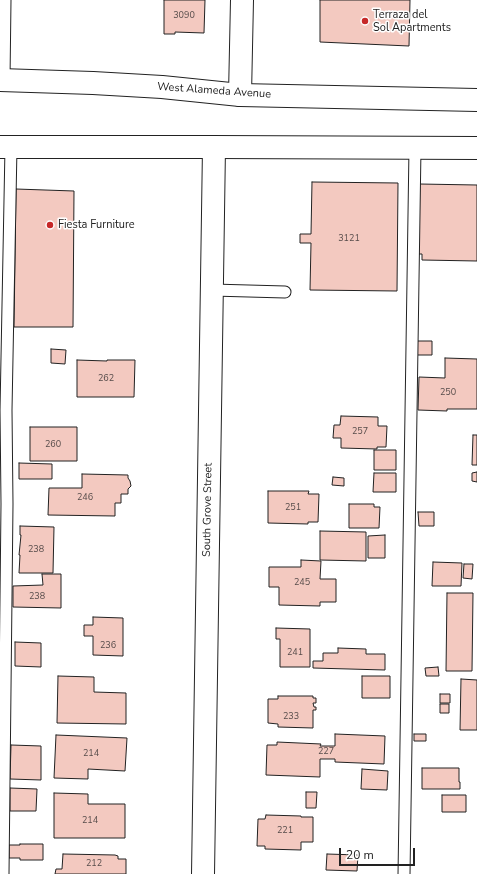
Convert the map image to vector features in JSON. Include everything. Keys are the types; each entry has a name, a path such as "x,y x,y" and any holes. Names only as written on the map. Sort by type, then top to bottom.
{"main road":[{"path":"240,95 242,0"},
{"name":"West Alameda Avenue","path":"2,80 147,86 240,95 477,100"},
{"path":"6,147 477,148"},
{"name":"South Grove Street","path":"203,874 214,147"}],"lane":[{"path":"2,80 5,0"},
{"path":"3,874 7,504 3,410 6,147"},
{"path":"404,874 415,148"},
{"path":"212,290 286,292"}],"building":[{"path":"164,0 205,0 204,33 175,32 175,34 164,34"},
{"name":"Terraza del Sol Apartments","path":"320,0 410,0 409,46 320,42"},
{"path":"312,182 398,183 397,291 310,290 311,243 300,243 300,234 311,234"},
{"path":"419,184 477,185 477,261 422,260 422,254 417,254"},
{"path":"16,189 74,191 73,327 14,327"},
{"path":"415,341 432,341 432,355 415,355"},
{"path":"51,349 66,350 65,364 51,363"},
{"path":"445,358 477,359 477,409 447,409 447,411 418,410 419,377 445,378"},
{"path":"77,360 135,360 134,397 77,397"},
{"path":"341,416 378,417 378,426 387,426 386,447 377,447 377,449 341,448 341,438 333,438 334,425 340,425"},
{"path":"30,427 77,427 77,461 30,461"},
{"path":"473,435 477,435 477,465 472,465"},
{"path":"374,450 396,450 396,470 374,470"},
{"path":"19,463 52,464 52,479 19,479"},
{"path":"477,472 477,482 472,481 472,473"},
{"path":"374,473 396,473 396,492 373,492"},
{"path":"82,474 128,475 131,486 128,489 128,494 121,494 121,503 115,503 115,516 48,515 49,488 82,488"},
{"path":"333,477 344,478 344,486 332,485"},
{"path":"268,491 309,491 308,494 319,494 318,522 308,522 308,524 268,523"},
{"path":"349,504 374,504 374,507 380,507 379,528 349,528"},
{"path":"418,512 434,512 434,526 419,526"},
{"path":"20,526 54,527 53,573 19,573"},
{"path":"320,531 366,532 366,561 320,560"},
{"path":"385,535 385,558 368,558 368,536"},
{"path":"301,560 321,561 320,579 336,579 336,602 320,602 320,606 279,605 279,587 269,587 269,567 301,567"},
{"path":"433,562 462,563 461,586 432,586"},
{"path":"464,564 473,564 472,579 463,578"},
{"path":"42,574 61,574 61,608 13,607 13,586 43,585"},
{"path":"447,593 473,593 472,671 446,671"},
{"path":"93,617 123,618 123,656 93,655 93,636 84,636 84,625 93,625"},
{"path":"276,628 310,629 310,667 280,667 280,639 276,639"},
{"path":"15,642 41,643 41,667 15,666"},
{"path":"338,648 366,649 366,654 385,654 385,670 313,668 313,661 323,661 323,653 338,653"},
{"path":"438,667 439,676 426,676 425,668"},
{"path":"58,676 94,677 94,692 126,693 126,724 57,723"},
{"path":"362,676 390,676 390,698 362,698"},
{"path":"461,679 477,680 477,730 460,730"},
{"path":"440,694 450,694 450,703 440,703"},
{"path":"278,696 313,696 313,698 316,698 316,703 313,703 316,710 313,710 313,728 278,727 278,724 268,723 268,699 278,699"},
{"path":"440,704 449,704 449,713 440,713"},
{"path":"335,734 385,736 384,764 335,762 335,759 320,759 320,777 266,775 267,745 277,745 277,742 335,746"},
{"path":"414,734 426,734 426,741 414,741"},
{"path":"56,735 127,738 125,771 88,769 88,779 54,778"},
{"path":"11,745 41,746 41,780 10,779"},
{"path":"422,768 459,768 460,789 422,789"},
{"path":"362,769 388,771 387,790 361,789"},
{"path":"10,788 37,789 36,811 10,811"},
{"path":"306,792 317,792 316,808 306,808"},
{"path":"54,793 88,794 88,804 125,804 125,838 54,838"},
{"path":"442,795 466,795 466,812 442,812"},
{"path":"266,815 313,817 313,842 301,842 301,850 265,849 265,846 257,846 258,819 265,819"},
{"path":"43,844 43,860 20,860 20,858 9,858 9,845"},
{"path":"63,854 115,855 118,856 118,859 126,859 126,874 55,874 56,869 62,869"},
{"path":"327,854 358,855 357,871 326,870"}],"place":[{"name":"Terraza del Sol Apartments","path":"365,21"},
{"name":"Fiesta Furniture","path":"50,225"}]}
